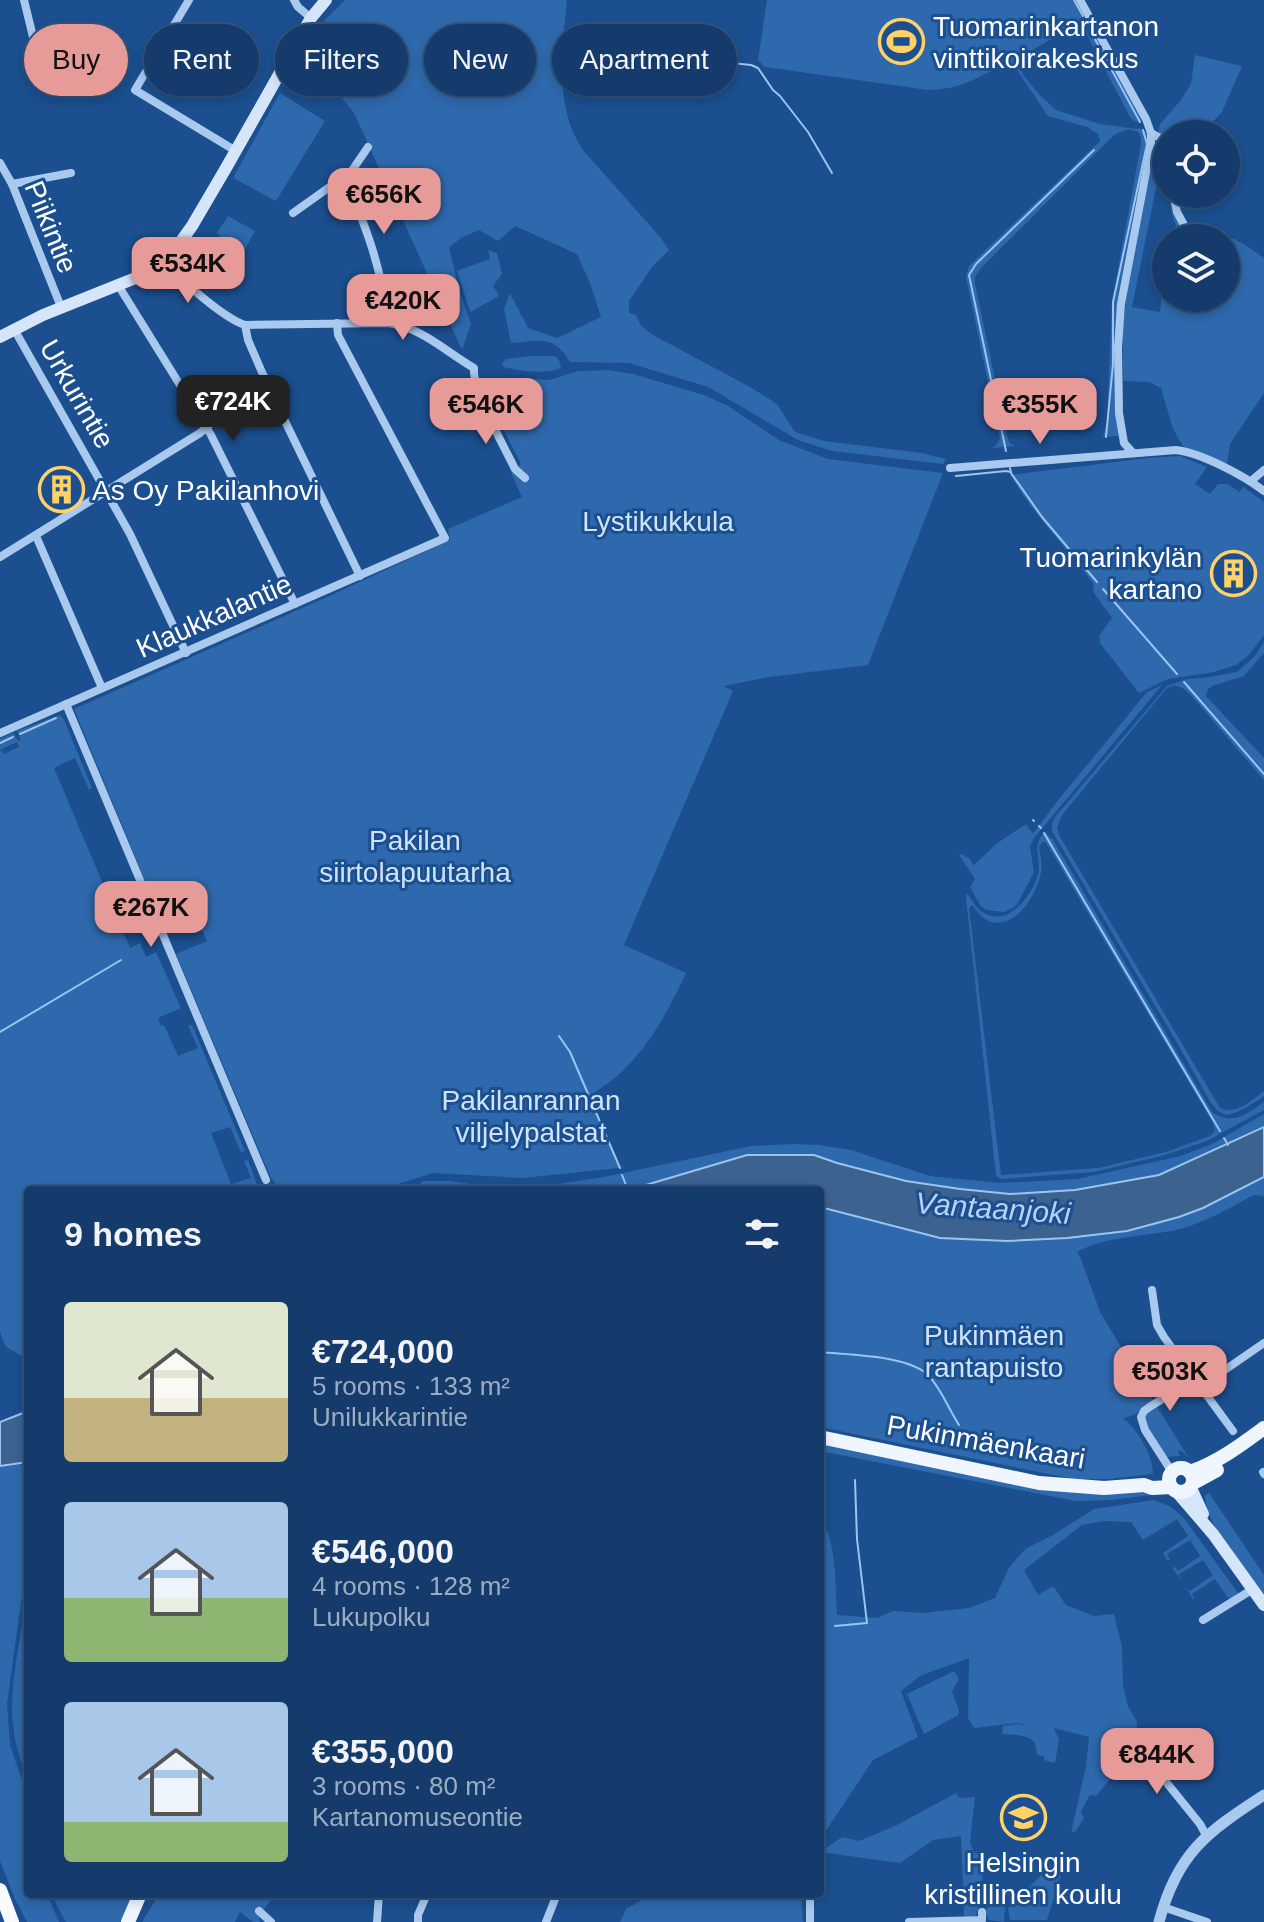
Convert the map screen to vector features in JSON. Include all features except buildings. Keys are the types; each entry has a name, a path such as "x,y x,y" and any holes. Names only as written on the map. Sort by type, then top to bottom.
{"highway":[{"path":"0,1890 12,1922"}],"main road":[{"path":"0,337 61,307 147,272 174,251 236,151 311,18 326,0"},
{"path":"1180,1481 1264,1428"},
{"name":"Pukinmäenkaari","path":"824,1438 1039,1483 1104,1488 1144,1485 1155,1479 1180,1481"},
{"path":"1180,1481 1232,1462 1264,1440"},
{"path":"1180,1481 1213,1534 1264,1605"},
{"path":"128,1922 138,1898"}],"street":[{"path":"24,0 30,24"},
{"path":"189,0 135,90 236,151"},
{"path":"294,0 311,18"},
{"path":"1080,0 1151,133 1121,304 1118,348 1119,413 1124,443 1133,453"},
{"path":"293,213 351,172 368,147"},
{"name":"Piikintie","path":"0,163 12,184 61,307"},
{"path":"12,184 71,173"},
{"path":"345,176 380,274 387,323"},
{"path":"163,261 202,296 236,322 245,325 387,323 407,326 474,368 473,375 484,405 515,469 525,478"},
{"path":"118,285 206,427 295,604"},
{"name":"Klaukkalantie","path":"0,733 445,538 338,335 337,323"},
{"path":"245,325 248,340 264,376 360,576"},
{"name":"Urkurintie","path":"14,329 108,491 186,653"},
{"path":"0,557 206,427 264,376"},
{"path":"950,468 1176,450 1189,452 1251,481 1264,491"},
{"path":"1251,481 1264,470"},
{"path":"36,536 102,688"},
{"path":"66,704 266,1180"},
{"path":"1152,1290 1157,1325 1233,1431"},
{"path":"1180,1481 1145,1430 1141,1417 1144,1411 1264,1343"},
{"path":"1203,1620 1253,1589"},
{"path":"1120,1739 1133,1741 1206,1835"},
{"path":"1159,1922 1179,1871 1206,1835 1264,1795"},
{"path":"377,1922 379,1898"},
{"path":"418,1922 425,1898"},
{"path":"546,1922 555,1898"},
{"path":"810,1898 810,1922"},
{"path":"1163,1907 1207,1922"},
{"path":"259,1911 271,1922"},
{"path":"909,1922 984,1917"}],"green space":[{"path":"345,0 567,0 564,24 552,24 552,96 564,96 574,133 583,150 669,250 652,267 629,301 629,313 636,315 641,326 653,335 777,404 795,432 824,441 922,453 946,459 943,464 832,451 798,440 708,387 629,363 570,362 558,347 545,341 511,343 504,309 510,293 528,328 557,338 601,317 577,254 515,226 498,241 479,230 449,247 471,324 462,350 354,113 340,96 408,96 408,24 322,24"},
{"name":"Tuomarinkartanon vinttikoirakeskus","path":"767,0 1076,0 1083,16 1080,23 1019,60 1023,75 1056,110 1100,124 1139,128 1147,132 1117,303 1119,436 1103,437 1107,422 1112,302 1141,144 1138,132 1128,129 1114,135 975,277 1007,436 1015,446 992,448 1000,439 966,277 969,266 1100,141 1098,134 1087,127 1048,116 1013,64 958,86 928,90 765,67 758,60"},
{"path":"1088,27 1141,122 1131,119 1087,35"},
{"path":"1195,55 1242,66 1222,112 1214,120 1164,120 1191,84"},
{"path":"278,96 285,96 325,121 276,201 233,178"},
{"path":"1152,164 1152,208 1132,307 1152,312 1240,312 1240,242 1264,258 1264,393 1230,444 1227,464 1184,448 1173,429 1161,388 1149,382 1123,381 1123,327 1128,285"},
{"path":"1172,208 1176,208 1187,224 1176,224"},
{"path":"228,216 255,231 231,275 209,258 221,237 217,233"},
{"path":"488,250 497,253 502,274 493,286 499,296 470,312 457,271 490,259"},
{"path":"555,356 561,368 533,372 504,367 502,363 506,359"},
{"name":"Pakilan siirtolapuutarha","path":"609,370 633,374 704,395 728,406 779,440 828,459 943,473 868,665 769,677 724,686 733,691 624,945 686,973 664,1016 637,1055 615,1078 589,1097 619,1168 523,1178 433,1173 392,1186 278,1186 271,1178 176,954 207,941 191,906 161,919 74,709 450,540 448,529 522,497 511,473 521,464 480,383 506,378 549,380 578,371"},
{"path":"1180,456 1207,467 1195,484 1210,494 1218,484 1227,484 1240,492 1243,487 1264,502 1264,635 1249,655 1236,665 1214,672 1168,679 1139,693 1100,643 1099,636 1112,618 1094,593 1093,583 1030,505 1010,475"},
{"path":"1264,642 1264,653 1244,676 1212,686 1206,696 1264,758 1264,780 1190,694 1182,687 1173,686 1166,689 1062,815 1057,828 1220,1108 1238,1108 1264,1091 1264,1096 1251,1105 1226,1115 1211,1103 1052,831 1052,824 1167,686 1187,679 1237,672 1254,657"},
{"path":"1162,685 1034,838 1030,847 1034,872 1018,903 1004,912 986,910 970,887 975,879 959,855 969,858 974,865 996,844 1026,824 1033,834 1147,692"},
{"path":"60,715 64,720 92,788 89,790 75,758 54,768 130,948 140,943 146,957 156,952 181,1008 158,1018 161,1026 164,1025 178,1056 198,1048 188,1026 192,1025 245,1151 241,1153 230,1127 211,1133 231,1184 251,1178 244,1161 248,1160 258,1186 24,1186 24,1357 6,1347 0,1332 0,752 2,750 4,754 19,747 17,742 0,750 0,739 14,733 18,741 21,740 17,731"},
{"path":"1045,832 1053,840 1212,1112 1226,1118 1239,1117 1264,1102 1264,1110 1207,1141 1165,1155 1094,1172 1001,1179 996,1176 966,897 967,893 977,907 990,916 1002,916 1014,910 1029,894 1036,880 1039,868 1037,848","holes":["1045,842 1213,1123 1215,1131 1210,1136 1166,1152 1098,1168 1001,1175 969,908 972,905 983,918 995,923 1014,917 1029,901 1039,881 1042,869 1039,847"]},
{"path":"1264,1114 1264,1127 1159,1175 1075,1190 1010,1194 960,1189 906,1181 814,1155 747,1155 642,1186 535,1186 604,1177 751,1146 793,1144 851,1150 930,1176 1000,1183 1077,1179 1181,1156 1212,1144"},
{"name":"Pukinmäen rantapuisto","path":"1264,1177 1264,1196 1254,1195 1180,1229 1101,1242 1077,1252 1100,1312 1153,1400 1134,1415 1123,1418 1144,1443 1153,1474 1073,1479 824,1428 824,1208 940,1238 1005,1241 1067,1238 1203,1208"},
{"path":"450,1181 498,1186 421,1186 420,1183"},
{"path":"1157,1407 1189,1458 1178,1450 1180,1456 1165,1457 1145,1422 1145,1415"},
{"path":"824,1443 1014,1483 1153,1490 1151,1495 1076,1501 824,1452"},
{"path":"21,1463 24,1478 24,1581 7,1704 10,1745 24,1785 24,1898 49,1898 59,1922 27,1922 0,1861 0,1466"},
{"path":"1209,1493 1264,1575 1264,1597 1219,1534 1207,1507 1205,1495"},
{"path":"1154,1500 1171,1507 1184,1518 1238,1593 1228,1598 1215,1579 1192,1594 1193,1599 1186,1587 1190,1591 1213,1575 1203,1560 1179,1574 1182,1580 1173,1569 1174,1566 1178,1571 1200,1556 1190,1540 1167,1554 1170,1560 1167,1560 1163,1553 1188,1536 1177,1519 1143,1540 1131,1522 1104,1521 1082,1525 1024,1570 1038,1595 1053,1586 1066,1605 1094,1616 1114,1614 1122,1647 1123,1685 1128,1706 1137,1722 1136,1755 1120,1767 1096,1796 1090,1795 1081,1811 1084,1818 1076,1831 1071,1833 1089,1737 1054,1728 1059,1740 1055,1763 1037,1755 1031,1739 1002,1734 1003,1726 1029,1725 1018,1723 974,1728 968,1718 969,1658 920,1676 901,1691 918,1737 873,1760 824,1829 824,1526 833,1552 837,1615 877,1618 893,1611 924,1613 969,1608 995,1598 1009,1568 1025,1549 1094,1509"},
{"path":"24,1616 24,1768 12,1716"},
{"path":"954,1671 959,1679 952,1692 958,1715 924,1734 907,1694"},
{"path":"956,1793 960,1798 975,1797 970,1842 974,1853 985,1854 982,1883 1009,1894 1004,1922 989,1920 985,1913 988,1907 979,1905 976,1916 964,1916 961,1836 933,1840 900,1863 824,1853 824,1849 842,1837 859,1841 897,1825"},
{"path":"1049,1865 1063,1868 1047,1920 1010,1920 1008,1909"},
{"path":"54,1898 132,1898 122,1922 66,1922"},
{"path":"157,1898 273,1898 259,1915 260,1922 253,1922 240,1912 235,1922 142,1922"},
{"path":"645,1898 801,1898 803,1922 620,1922 626,1909"}],"water":[{"name":"Vantaanjoki","path":"1264,1127 1264,1177 1179,1217 1127,1231 1067,1238 1007,1241 940,1238 824,1208 824,1186 642,1186 747,1155 814,1155 906,1181 1010,1194 1075,1190 1159,1175"},
{"path":"24,1413 24,1463 0,1466 0,1422"}],"waterway":[{"path":"1074,0 1083,16"},
{"path":"1089,28 1140,122"},
{"path":"737,64 758,68 808,132 832,173"},
{"path":"1106,437 1113,364 1113,302 1147,144 1143,130"},
{"path":"1006,451 969,275 976,264 1094,150"},
{"path":"1010,468 1042,517 1097,582"},
{"path":"956,476 1011,472"},
{"path":"1103,589 1177,674"},
{"path":"1184,682 1264,774"},
{"path":"20,734 56,718"},
{"path":"0,743 13,737"},
{"path":"1044,833 1220,1131"},
{"path":"0,1032 121,960"},
{"path":"559,1036 570,1052 620,1168"},
{"path":"1224,1138 1228,1145"},
{"path":"622,1175 626,1186"},
{"path":"824,1352 878,1357 920,1369 938,1387 959,1425"},
{"path":"835,1626 867,1623 857,1539 855,1480"}],"place":[{"name":"Tuomarinkartanon vinttikoirakeskus","path":"902,42"},
{"name":"As Oy Pakilanhovi","path":"61,490"},
{"name":"Tuomarinkylän kartano","path":"1233,573"},
{"name":"Helsingin kristillinen koulu","path":"1023,1818"}],"park label":[{"name":"Lystikukkula","path":"658,521"},
{"name":"Pakilanrannan viljelypalstat","path":"531,1116"}]}
